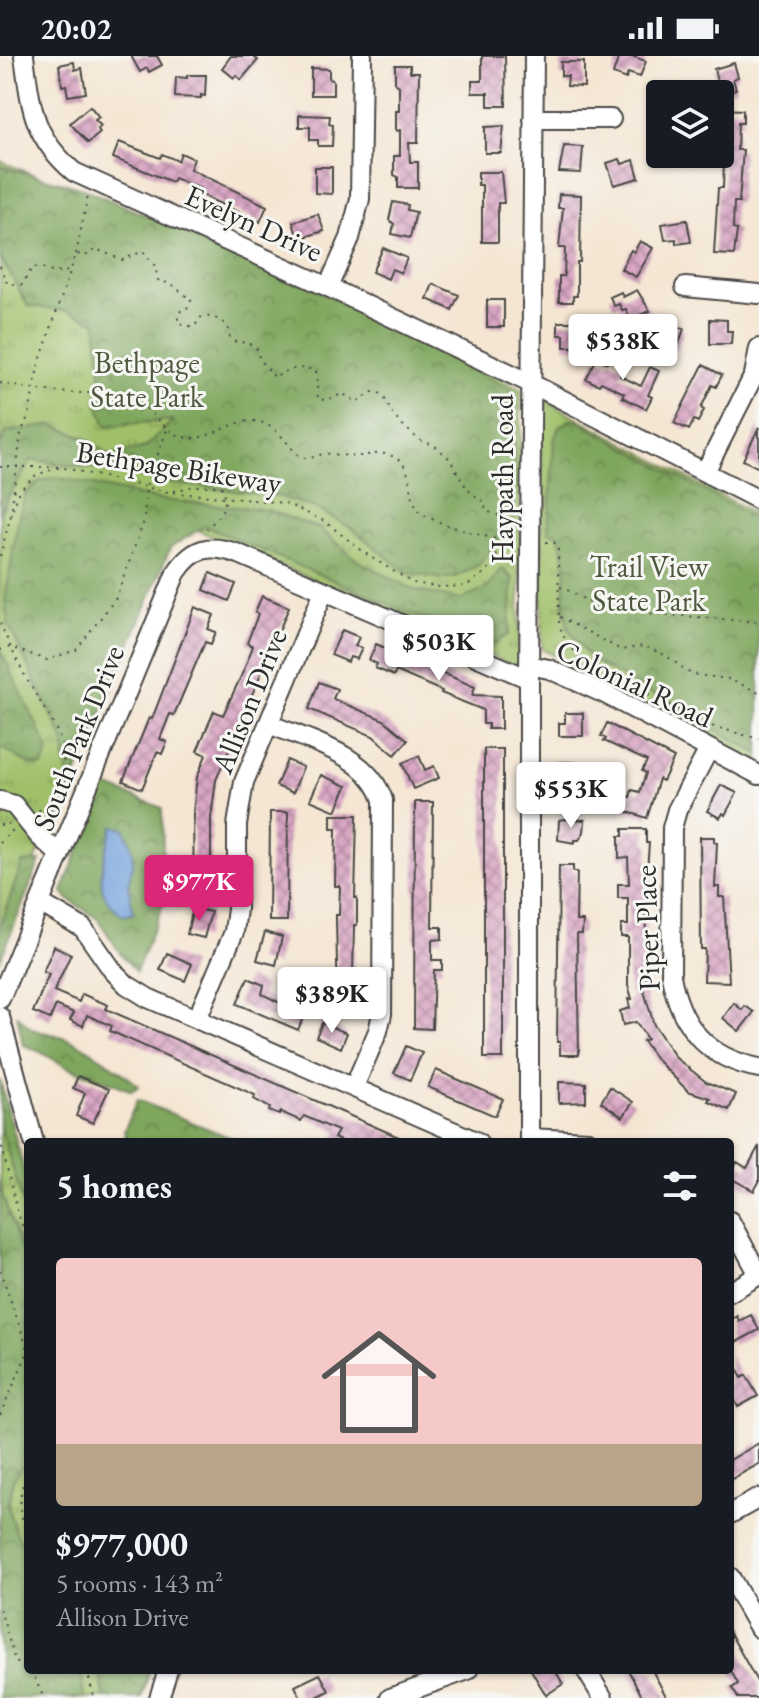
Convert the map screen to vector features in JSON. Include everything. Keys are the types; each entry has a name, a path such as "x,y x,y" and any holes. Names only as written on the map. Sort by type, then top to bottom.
{"street":[{"name":"Evelyn Drive","path":"24,56 31,105 40,134 55,156 92,183 328,287 530,383 759,500"},
{"path":"328,287 350,238 360,199 362,56"},
{"name":"Haypath Road","path":"529,1138 530,383 534,56"},
{"path":"533,119 611,119"},
{"path":"685,287 759,294"},
{"path":"705,472 754,375 759,348"},
{"name":"Colonial Road","path":"201,550 219,547 529,672 549,669 605,694 759,775"},
{"name":"South Park Drive","path":"0,999 176,573 185,560 201,550"},
{"name":"Allison Drive","path":"197,1019 234,932 240,802 244,782 324,591"},
{"path":"269,724 360,765 374,779 383,800 382,1014 354,1087"},
{"name":"Piper Place","path":"709,749 677,810 672,828 671,976 675,999 694,1032 714,1052 759,1068"},
{"path":"0,801 14,805 38,835 60,855"},
{"path":"40,903 83,928 113,971 127,985 148,998 469,1138"},
{"path":"0,1017 33,1138"},
{"path":"734,1228 759,1275 734,1290"},
{"path":"734,1512 759,1498"},
{"path":"734,1584 759,1628"},
{"path":"159,1698 167,1674"},
{"path":"390,1698 457,1674"},
{"path":"588,1674 603,1698"}],"path":[{"path":"11,515 21,433 76,254 92,183"},
{"path":"0,383 33,390 114,391 134,397 168,429 181,436 203,437 247,421 259,422 275,428 296,454 307,459 325,454 359,457 377,452 392,455 402,462 408,472 418,510 427,518 508,542 508,519 486,511 484,502 475,492 468,490 449,458 435,446 419,440 394,417 379,392 372,392 357,402 343,394 318,399 316,371 299,367 275,378 259,358 257,349 247,342 238,343 230,339 223,322 213,316 202,316 194,327 179,323 181,310 189,307 191,300 173,285 158,280 155,266 143,251 122,260 107,251 96,249 87,255 76,254"},
{"path":"0,266 7,283 14,285 22,285 32,268 40,267 54,273 70,271"},
{"path":"0,650 10,647 47,660 76,650 116,598 144,521 146,486 168,429"},
{"path":"0,467 60,467"},
{"name":"Bethpage Bikeway","path":"0,556 20,490 36,475 60,467 168,492 285,503 324,521 369,556 413,583 466,586 487,571 508,542"},
{"path":"168,492 213,484 221,486 226,496 225,508 203,534 201,550"},
{"path":"759,622 608,610 559,586 562,634 573,652 591,665 711,726 759,739"},
{"path":"559,616 621,650 644,646 665,655 691,674 728,679 759,692"},
{"path":"0,623 62,746 61,774 48,803 25,819 0,843"},
{"path":"0,1139 24,1230"},
{"path":"0,1270 24,1339"},
{"path":"0,1415 24,1360"},
{"path":"24,1480 19,1504 24,1521"},
{"path":"0,1609 15,1661 24,1669"},
{"path":"30,1674 44,1698"},
{"path":"88,1674 94,1698"}],"green space":[{"name":"Bethpage State Park","path":"0,161 312,287 521,389 519,668 181,523 0,942"},
{"path":"0,166 82,188 312,287 516,392 513,534 503,534 479,565 443,579 407,573 351,528 313,507 277,496 168,483 112,471 31,460 1,510 0,518 0,446 6,432 53,425 86,438 110,456 146,447 173,420 106,426 97,402 101,366 96,322 69,311 28,306 0,256"},
{"name":"Trail View State Park","path":"541,398 759,516 759,768 542,649"},
{"name":"Trail View State Park","path":"569,420 576,420 759,521 759,754 590,659 568,628 564,604 566,564 558,534 548,532 554,440 559,427"},
{"path":"57,477 162,500 268,510 320,529 358,561 414,590 461,600 487,588 502,568 513,579 509,634 490,647 205,526 170,548 58,819 70,783 65,763 65,743 8,624 5,601 18,519 26,493 40,481"},
{"path":"0,649 49,750 43,766 31,765 0,747"},
{"path":"104,785 162,808 164,902 136,972 98,919 62,892","holes":["107,846 133,862 128,886 102,890"]},
{"path":"40,861 0,961 0,927 22,863"},
{"path":"17,1014 34,1030 65,1038 84,1047 139,1086 131,1091 69,1068 23,1045"},
{"path":"0,1080 24,1170 24,1207 0,1125"},
{"path":"137,1100 231,1138 126,1138 124,1131"},
{"path":"0,1110 24,1195 24,1674 149,1674 142,1698 0,1698"},
{"path":"0,1179 3,1197 24,1257 24,1465 13,1480 8,1507 24,1549 24,1674 81,1674 84,1698 0,1698"},
{"path":"100,1674 148,1674 141,1698 105,1698"}],"water":[{"path":"113,826 124,828 131,845 133,862 128,886 134,913 124,916 106,898 102,884 104,858"}],"building":[{"path":"131,56 157,56 162,65 149,72 147,68 140,72"},
{"path":"231,56 252,56 258,60 241,80 222,68"},
{"path":"482,56 505,56 506,106 488,106 488,93 472,93 472,81 482,81"},
{"path":"619,56 646,61 640,77 628,73 626,79 613,74"},
{"path":"74,62 75,70 82,68 86,93 68,96 66,85 62,86 59,65"},
{"path":"561,62 584,62 584,87 567,86 568,76 561,76"},
{"path":"734,63 738,77 717,80 714,69"},
{"path":"395,65 410,65 410,72 419,72 418,143 409,143 410,162 418,162 418,188 398,188 398,177 394,175 394,156 400,156 400,130 396,131 399,86 395,83"},
{"path":"311,68 329,69 333,95 311,95"},
{"path":"187,75 206,75 205,96 175,97 176,77 187,78"},
{"path":"90,106 99,117 95,120 101,126 98,129 100,133 88,143 70,123"},
{"path":"734,110 743,110 743,123 738,123 737,150 743,150 739,202 734,202 733,229 737,230 734,255 714,254 718,188 723,188 724,168 734,168"},
{"path":"299,115 330,116 332,146 318,146 318,140 310,140 310,127 299,127"},
{"path":"504,126 501,153 485,153 485,127"},
{"path":"119,142 160,158 162,154 178,161 181,153 194,159 190,169 267,206 260,222 199,193 201,189 174,178 172,182 113,158"},
{"path":"564,146 583,147 581,173 559,172"},
{"path":"620,159 622,164 634,160 639,178 614,185 607,163"},
{"path":"315,167 332,167 332,194 315,193"},
{"path":"478,172 501,172 504,203 498,203 498,242 482,242 482,185 478,185"},
{"path":"559,194 581,195 580,262 577,262 577,296 573,296 573,302 559,302 559,276 564,276 565,248 559,248 563,208 558,208"},
{"path":"393,202 408,205 407,210 416,212 410,238 392,234 394,224 389,220"},
{"path":"318,214 324,231 298,239 293,222"},
{"path":"687,220 691,242 676,244 676,239 665,240 662,224"},
{"path":"640,241 653,248 636,277 621,269"},
{"path":"383,248 407,258 401,273 392,269 388,279 372,272"},
{"path":"433,284 459,295 452,310 427,299"},
{"path":"637,290 650,311 630,319 626,309 622,310 619,304 614,306 610,297 621,292 623,297"},
{"path":"487,300 504,300 504,327 487,327"},
{"path":"710,319 727,320 727,331 732,331 731,344 710,344"},
{"path":"558,322 583,322 587,347 564,347 564,335 558,335"},
{"path":"658,325 684,329 677,349 652,341"},
{"path":"597,358 624,367 620,376 641,386 650,367 659,371 648,395 652,397 646,409 622,397 624,393 586,379"},
{"path":"703,365 722,375 716,387 712,385 698,422 694,420 689,430 674,423"},
{"path":"759,427 759,468 743,460"},
{"path":"210,573 236,584 229,601 204,590"},
{"path":"262,596 289,607 216,780 211,818 211,894 194,894 193,813 197,777 206,755 197,751 214,711 223,715 243,672 253,646 247,643"},
{"path":"195,607 214,615 208,629 216,632 211,644 205,642 174,715 170,714 160,739 167,742 162,754 157,752 142,789 123,781 149,718 152,719"},
{"path":"342,630 359,637 355,646 362,648 357,659 350,657 348,662 331,655"},
{"path":"376,644 475,687 472,695 501,696 501,729 488,729 488,724 483,724 483,710 396,671 394,676 375,668 377,664 369,660"},
{"path":"319,682 337,689 333,699 384,720 408,740 395,755 373,736 309,709"},
{"path":"565,713 583,713 583,736 559,736 559,723 565,723"},
{"path":"607,723 674,758 663,781 659,779 647,818 622,810 626,796 630,797 632,790 640,792 646,773 642,771 647,761 604,741 606,739 601,736"},
{"path":"484,749 503,749 503,1058 484,1058"},
{"path":"419,756 425,770 434,766 439,778 413,789 402,763"},
{"path":"287,760 303,767 293,793 276,786"},
{"path":"559,762 573,762 574,768 577,768 576,791 558,791"},
{"path":"321,775 347,786 336,811 310,800"},
{"path":"721,785 737,793 725,815 723,813 720,818 707,811"},
{"path":"415,802 433,802 432,927 442,927 442,939 432,940 432,960 442,960 442,970 434,970 432,1029 414,1028"},
{"path":"270,812 288,812 287,921 269,921"},
{"path":"331,815 357,815 357,925 354,925 353,977 356,977 356,1006 338,1006 336,915 339,915 340,886 335,886 336,829 331,829"},
{"path":"559,820 585,820 584,832 575,843 558,840"},
{"path":"623,829 646,829 646,843 649,843 645,898 647,977 640,977 654,1025 676,1058 706,1082 736,1094 729,1110 708,1101 710,1098 688,1091 656,1059 643,1041 647,1039 636,1022 623,1025 620,1011 630,1008 628,999 632,999 628,985 628,937 621,937 621,925 628,925 628,898 618,898 618,884 629,884 628,857 619,858 619,836 623,836"},
{"path":"700,837 714,837 717,843 715,887 719,887 719,897 724,897 729,982 704,981"},
{"path":"559,866 573,866 573,872 577,872 576,921 583,921 582,934 577,934 579,1055 560,1055 560,1042 557,1042"},
{"path":"193,908 211,912 204,938 187,934"},
{"path":"265,932 282,937 276,965 257,960"},
{"path":"54,946 71,954 54,991 79,1002 82,994 108,1005 106,1009 401,1138 334,1138 338,1131 304,1116 301,1121 281,1112 279,1115 269,1111 270,1108 254,1099 255,1095 110,1031 112,1026 87,1015 83,1026 70,1020 74,1013 56,1005 50,1019 33,1012 49,974 43,972"},
{"path":"167,953 192,964 185,981 160,970"},
{"path":"248,978 264,985 262,994 304,1015 298,1030 237,1004"},
{"path":"734,1003 742,1010 745,1006 754,1012 739,1031 723,1018"},
{"path":"322,1023 347,1033 341,1048 316,1037"},
{"path":"406,1046 422,1053 410,1080 394,1073"},
{"path":"436,1070 503,1099 495,1116 428,1087"},
{"path":"78,1076 109,1089 93,1123 76,1116 85,1093 73,1088"},
{"path":"559,1082 586,1083 586,1102 559,1103"},
{"path":"610,1087 633,1102 623,1117 601,1102"},
{"path":"759,1146 759,1182 754,1191 734,1180 737,1162 747,1168"},
{"path":"751,1315 759,1330 734,1343 734,1318 737,1316 739,1321"},
{"path":"734,1363 742,1378 746,1375 758,1396 738,1407 734,1399"},
{"path":"759,1443 759,1464 734,1478 734,1458"},
{"path":"734,1640 759,1685 759,1698 738,1698 732,1688 738,1684 733,1674"},
{"path":"320,1674 329,1691 315,1698 301,1698 295,1686"},
{"path":"533,1674 557,1674 563,1684 546,1695"},
{"path":"630,1674 654,1674 667,1698 643,1698"}]}
